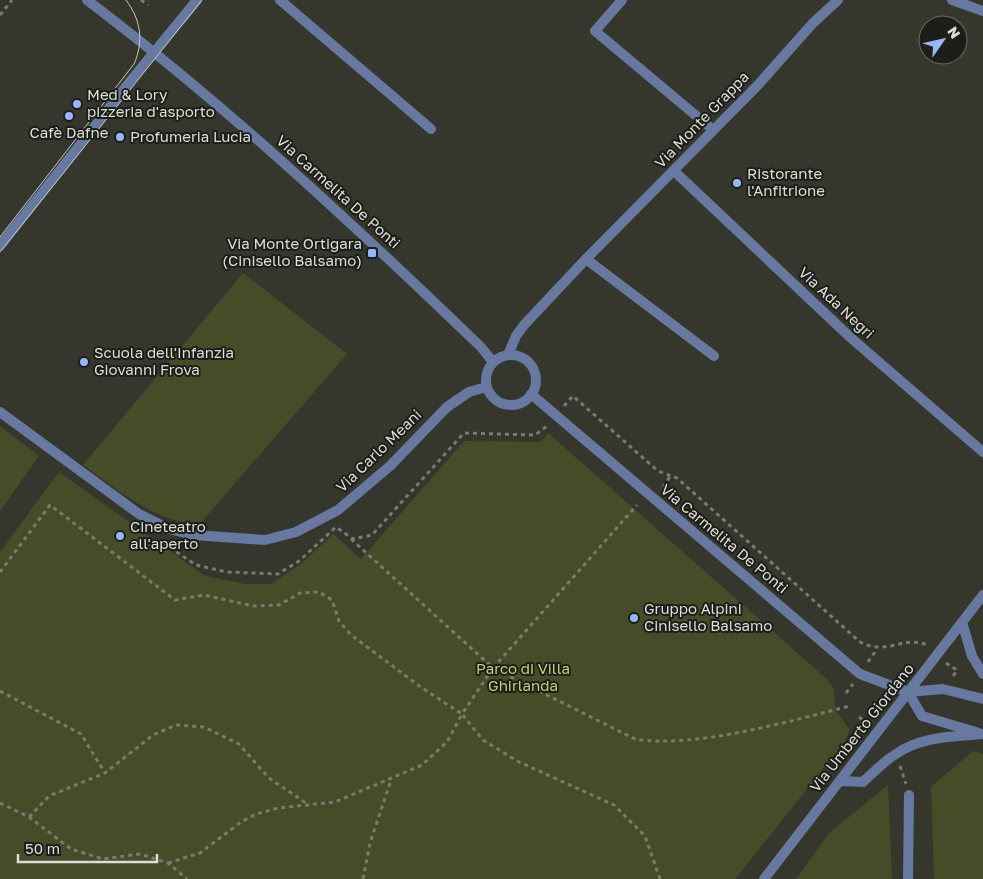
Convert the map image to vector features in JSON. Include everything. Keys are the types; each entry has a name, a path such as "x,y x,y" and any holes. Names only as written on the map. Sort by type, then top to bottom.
{"street":[{"name":"Via Carmelita De Ponti","path":"87,0 156,52 378,247 481,346 493,362"},
{"path":"0,246 198,0"},
{"path":"280,0 431,129"},
{"path":"622,0 595,31 712,129"},
{"name":"Via Monte Grappa","path":"508,355 516,336 524,325 586,259 674,172 712,129 757,86 813,23 838,0"},
{"path":"952,0 983,11"},
{"name":"Via Ada Negri","path":"674,172 851,338 983,452"},
{"path":"586,259 714,356"},
{"path":"508,355 518,355 527,360 533,368 536,378 527,400 511,405 495,399 486,387 488,368 493,362 508,355"},
{"name":"Via Carlo Meani","path":"0,412 139,514 169,529 194,536 265,540 296,532 338,510 390,466 447,407 469,392 486,387"},
{"name":"Via Carmelita De Ponti","path":"531,394 860,674 908,692"},
{"name":"Via Umberto Giordano","path":"764,879 983,595"},
{"path":"962,622 972,656 983,674"},
{"path":"983,699 943,689 908,692 922,716 983,734"},
{"path":"840,781 863,782 896,754 918,743 940,738 983,734"},
{"path":"908,879 909,795"}],"path":[{"path":"0,15 12,0"},
{"path":"141,0 148,6"},
{"path":"663,488 672,475 860,642 878,649 918,642 926,644"},
{"path":"0,572 50,505 175,600 204,595 253,606 279,605 300,593 319,592 332,600 339,621 351,635 422,688 462,714 483,740 510,756 614,805 644,836 660,879"},
{"path":"168,864 200,853 256,814 307,804 335,802 422,765 447,742 462,714 493,668 637,505"},
{"path":"348,536 493,668 635,739 650,742 688,740 850,706"},
{"path":"950,667 957,670 950,680"},
{"path":"0,691 82,734 105,772"},
{"path":"29,817 49,796 105,772 153,735 176,725 204,727 239,744 269,778 307,804"},
{"path":"363,879 370,843 391,779"},
{"path":"0,804 29,817 71,849 103,858 140,854 168,864 187,879"}],"green space":[{"path":"243,273 347,354 198,526 165,517 150,510 83,465"},
{"path":"0,426 39,456 0,511"},
{"name":"Parco di Villa Ghirlanda","path":"548,433 828,680 834,690 835,710 850,730 844,743 735,879 0,879 0,552 59,472 205,576 246,584 271,584 301,564 333,534 361,559 464,441 541,442"},
{"path":"973,751 983,754 983,879 934,879 931,787"},
{"path":"888,785 892,879 796,879 829,833"}],"tram line":[{"path":"0,237 134,64 140,39 138,23 126,0"},
{"path":"0,252 202,0"}],"place":[{"name":"Med & Lory pizzeria d'asporto","path":"77,104"},
{"name":"Cafè Dafne","path":"69,116"},
{"name":"Profumeria Lucia","path":"120,137"},
{"name":"Ristorante l'Anfitrione","path":"737,183"},
{"name":"Via Monte Ortigara (Cinisello Balsamo)","path":"372,253"},
{"name":"Scuola dell'Infanzia Giovanni Frova","path":"84,362"},
{"name":"Cineteatro all'aperto","path":"120,536"},
{"name":"Gruppo Alpini Cinisello Balsamo","path":"634,618"}]}
